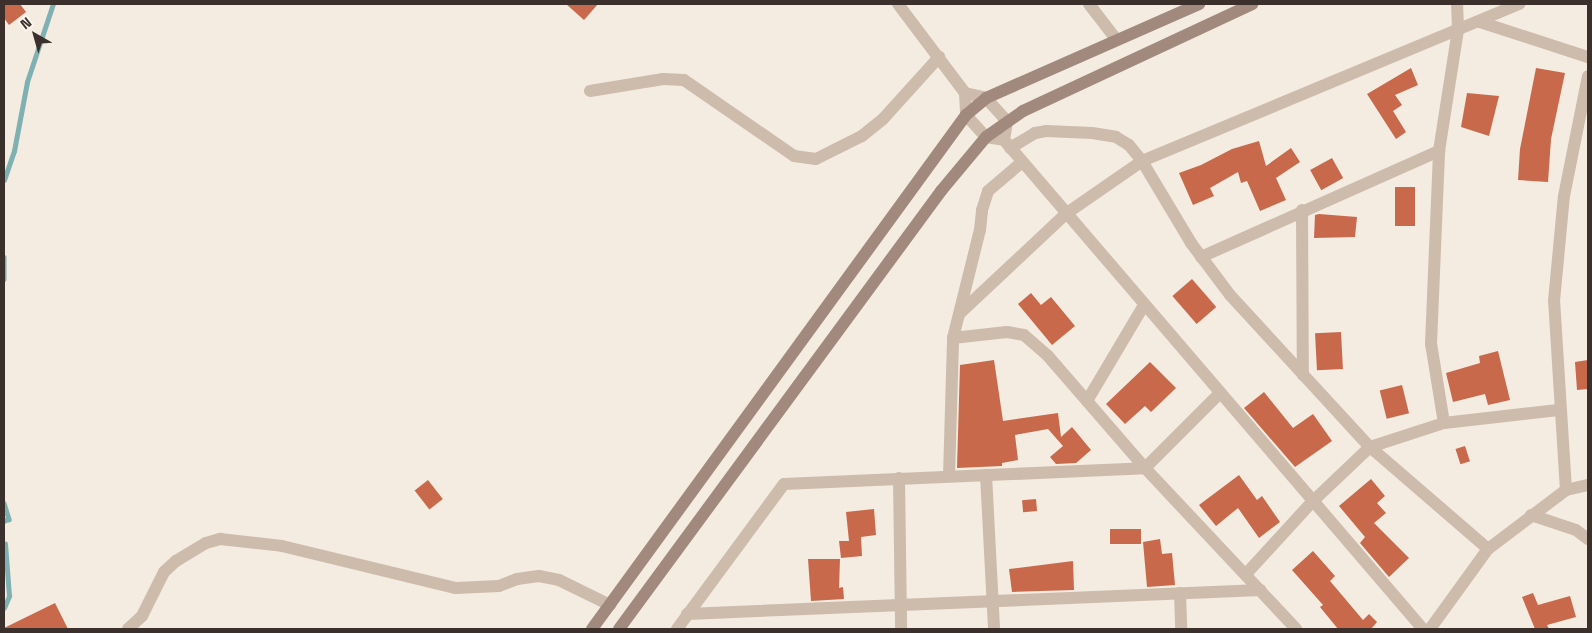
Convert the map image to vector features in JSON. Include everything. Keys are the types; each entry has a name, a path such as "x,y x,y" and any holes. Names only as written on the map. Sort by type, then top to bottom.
{"main road":[{"path":"592,629 966,115 986,98 1199,4"},
{"path":"619,629 941,191 986,138 1007,121 1104,70 1252,4"}],"street":[{"path":"898,4 965,93 966,115 986,138 1007,144 1312,502 1424,629"},
{"path":"1089,4 1116,39"},
{"path":"1444,423 1431,344 1439,151 1458,30 1457,4"},
{"path":"960,313 1067,214 1142,161 1520,4"},
{"path":"1480,22 1588,57"},
{"path":"590,91 663,79 684,80 794,156 816,159 862,136 883,119 939,57"},
{"path":"1566,490 1558,410 1554,301 1564,196 1588,76"},
{"path":"965,93 986,98 1007,121 1007,144"},
{"path":"1007,144 1035,133 1092,132 1122,141 1142,161 1201,257 1230,295 1370,447 1488,549"},
{"path":"1201,257 1302,210 1439,151"},
{"path":"949,476 953,338 988,190 1021,162"},
{"path":"1302,210 1303,375"},
{"path":"1087,401 1144,305"},
{"path":"953,338 1007,332 1024,335 1048,356 1145,468 1296,629"},
{"path":"677,629 784,484 1145,468 1220,394"},
{"path":"1246,574 1312,502 1370,447 1444,423 1558,410"},
{"path":"986,474 994,629"},
{"path":"899,478 901,629"},
{"path":"1430,629 1488,549 1566,490 1588,484"},
{"path":"1531,515 1576,530 1588,539"},
{"path":"128,629 142,616 164,572 176,561 220,538 282,546 456,588 499,586 517,579 539,576 552,578 610,605"},
{"path":"688,614 1260,590"},
{"path":"1180,593 1181,629"}],"building":[{"path":"4,4 20,4 26,12 9,25 4,18"},
{"path":"566,4 598,4 584,20"},
{"path":"1411,68 1418,85 1395,95 1402,105 1393,111 1406,132 1396,139 1367,94"},
{"path":"1536,68 1565,73 1551,139 1548,182 1518,180 1520,149"},
{"path":"1467,93 1499,96 1489,136 1461,127"},
{"path":"1259,141 1266,166 1291,148 1300,162 1276,178 1286,200 1260,211 1247,181 1241,183 1238,172 1210,188 1214,196 1193,205 1179,173 1201,165 1232,149"},
{"path":"1332,158 1343,178 1321,190 1310,170"},
{"path":"1395,187 1415,187 1415,226 1395,226"},
{"path":"1315,215 1357,217 1355,237 1314,238"},
{"path":"1192,279 1216,307 1197,324 1172,296"},
{"path":"1031,293 1041,305 1051,297 1075,326 1052,345 1018,304"},
{"path":"1341,332 1343,369 1317,370 1315,333"},
{"path":"1498,351 1510,400 1488,405 1485,394 1453,402 1446,373 1480,363 1479,356"},
{"path":"994,360 1003,421 1058,413 1061,437 1072,427 1091,450 1076,463 1056,464 1050,457 1063,446 1048,429 1015,435 1018,460 1002,463 1002,466 957,468 960,365"},
{"path":"1588,360 1588,389 1577,390 1575,362"},
{"path":"1150,362 1176,388 1151,412 1145,406 1125,424 1106,404"},
{"path":"1402,385 1409,413 1387,419 1380,391"},
{"path":"1264,392 1293,428 1313,414 1332,441 1295,467 1244,408"},
{"path":"1465,446 1470,461 1460,464 1455,449"},
{"path":"1239,475 1257,500 1262,496 1280,522 1259,538 1238,508 1216,526 1199,505"},
{"path":"1371,479 1385,496 1377,503 1386,513 1374,523 1409,558 1389,577 1360,543 1365,537 1339,506"},
{"path":"428,480 443,499 429,509 415,490"},
{"path":"1036,499 1037,511 1023,512 1022,500"},
{"path":"874,509 876,535 861,537 862,556 841,558 839,541 849,541 846,512"},
{"path":"1110,529 1141,529 1141,544 1110,544"},
{"path":"1160,539 1162,554 1172,553 1175,585 1147,587 1143,542"},
{"path":"1313,551 1335,576 1330,581 1363,620 1369,614 1377,622 1371,629 1338,629 1320,607 1323,605 1292,570"},
{"path":"808,559 840,559 839,588 843,587 844,599 811,601"},
{"path":"1073,561 1074,590 1012,592 1009,569"},
{"path":"1533,593 1538,605 1570,596 1576,617 1547,625 1549,629 1535,629 1522,597"},
{"path":"55,603 68,629 4,629 4,628"}],"waterway":[{"path":"4,180 14,151 27,82 53,4"},
{"path":"4,257 4,279"},
{"path":"4,503 9,519 5,521"},
{"path":"4,608 9,596 5,544"}]}
